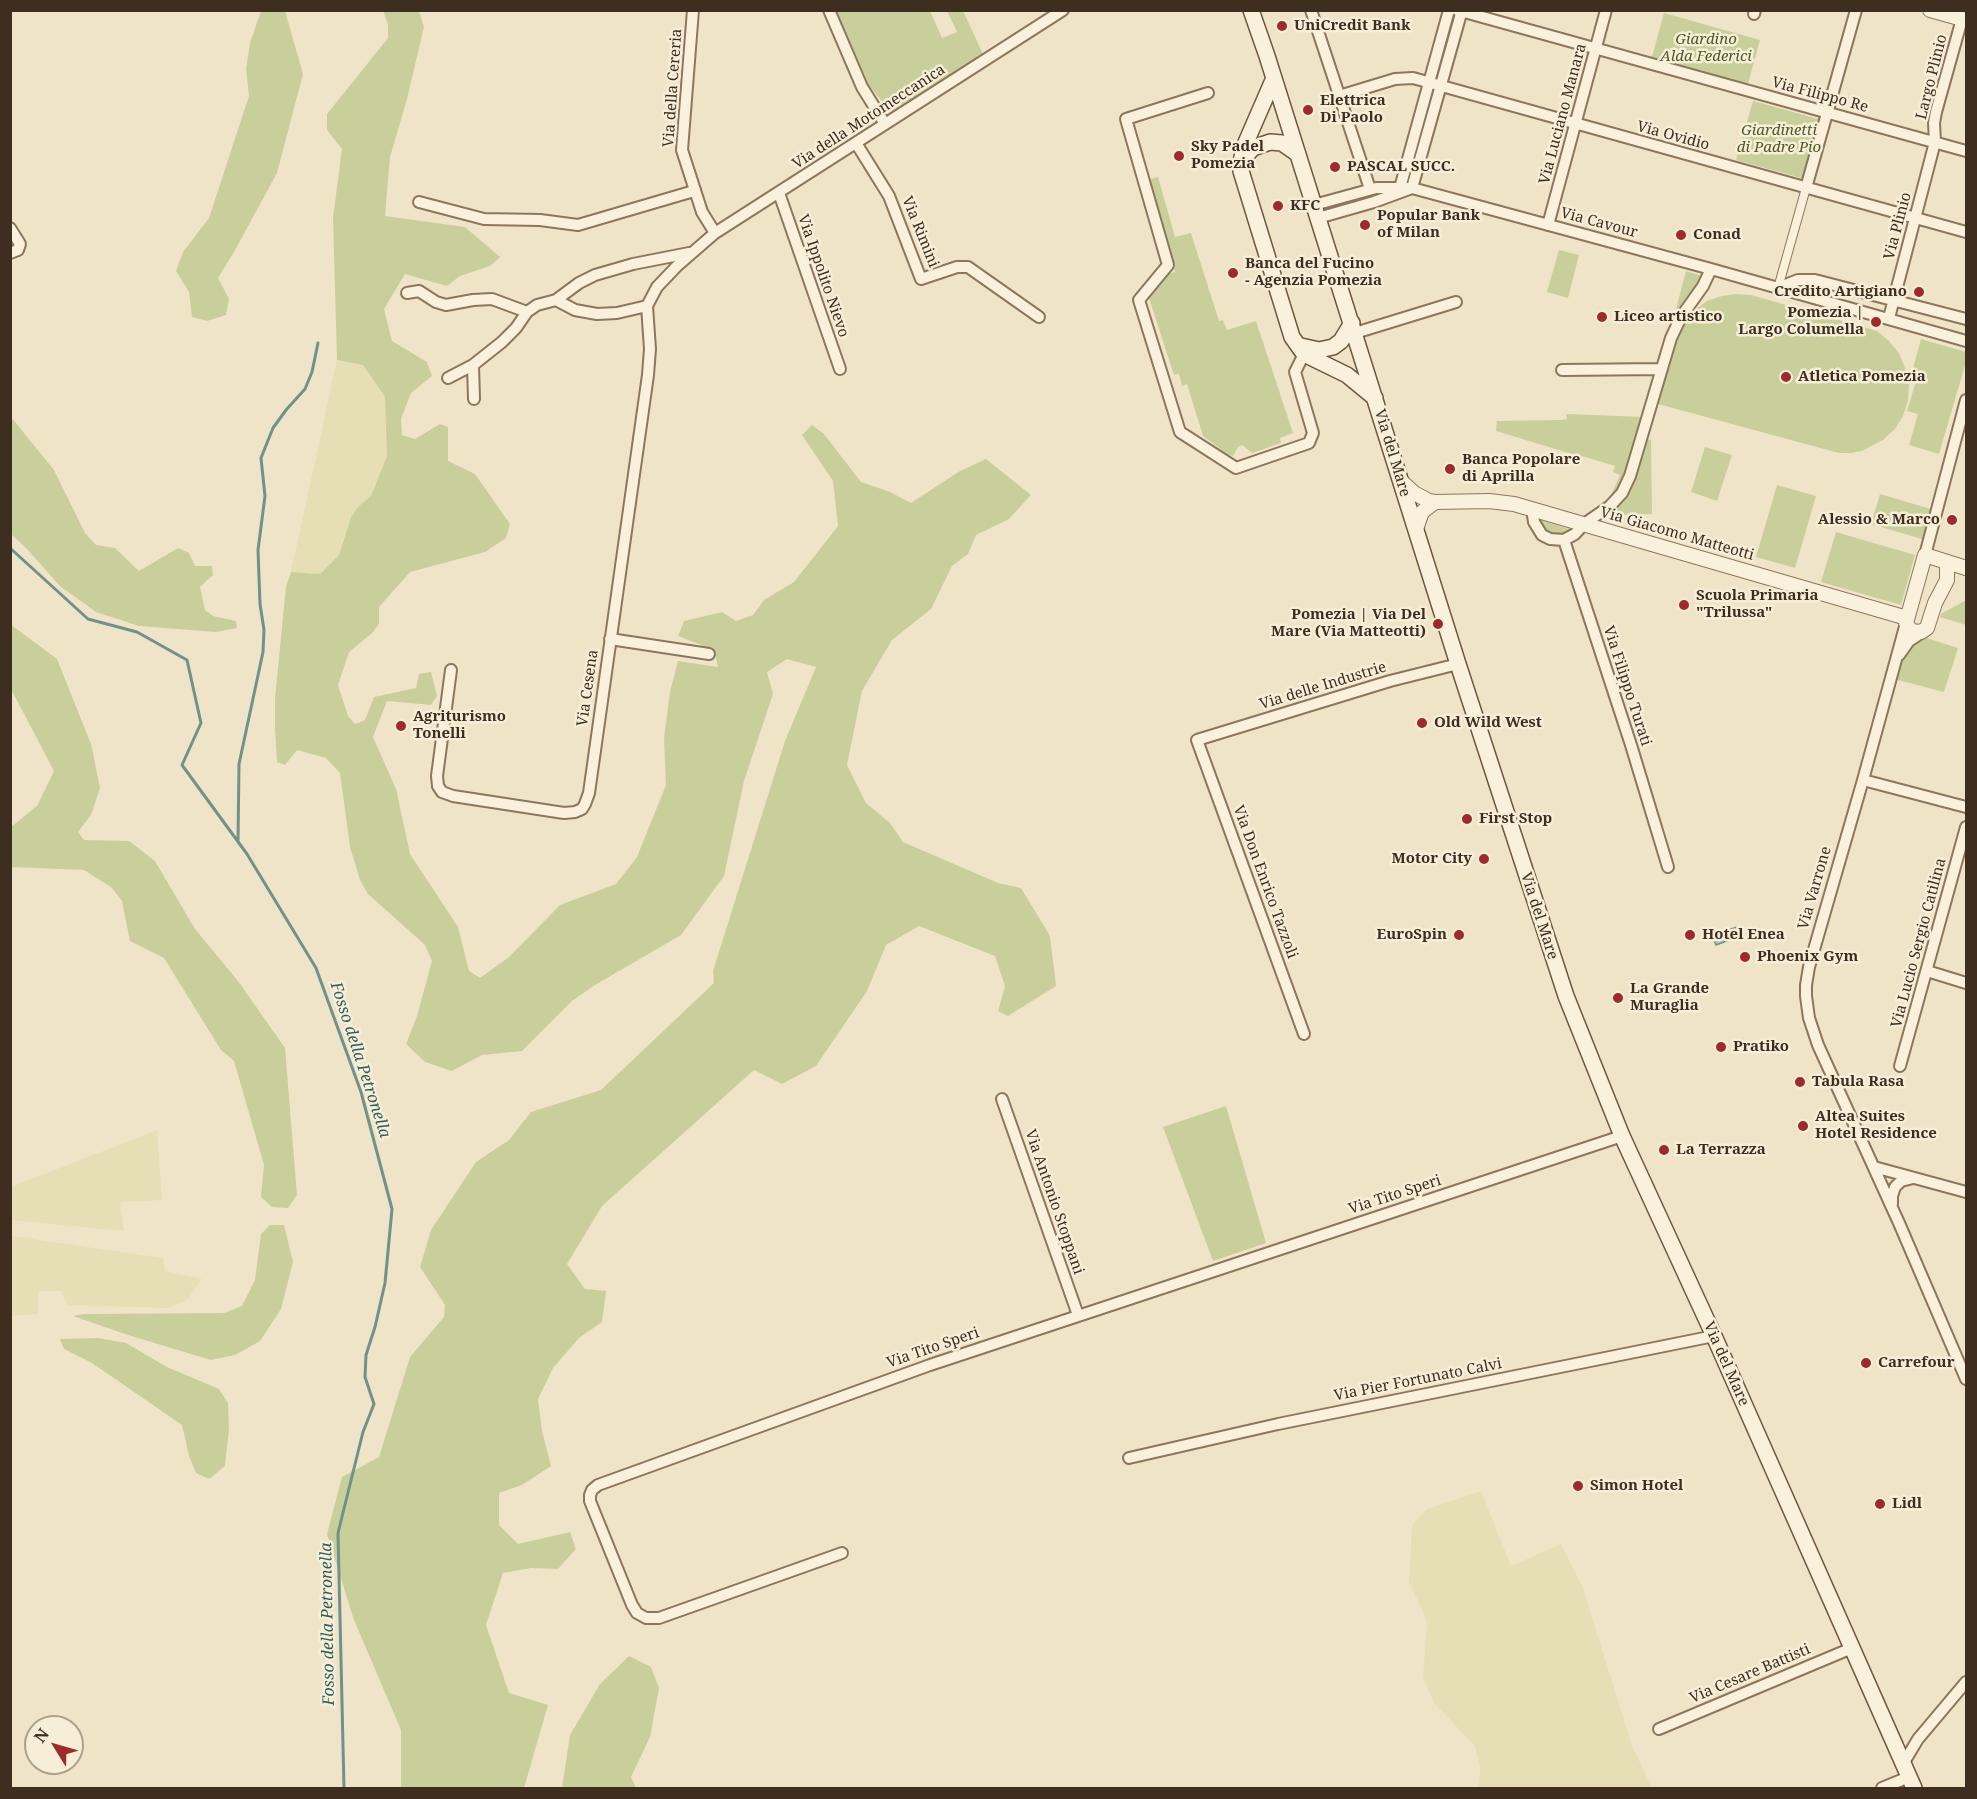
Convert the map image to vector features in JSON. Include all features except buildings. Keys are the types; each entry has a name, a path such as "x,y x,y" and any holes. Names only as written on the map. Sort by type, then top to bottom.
{"main road":[{"name":"Via del Mare","path":"1251,10 1289,124 1458,664 1555,965 1581,1036 1622,1136 1714,1336 1909,1776"},
{"path":"1274,78 1244,147 1241,171 1292,337 1300,348 1347,375 1375,398"},
{"path":"1252,127 1267,118 1278,119 1289,124"},
{"path":"1241,162 1250,151 1265,143 1282,144 1298,154"},
{"path":"1300,348 1314,350 1330,348 1341,341 1353,328"},
{"path":"1347,375 1356,367 1361,354"},
{"path":"1347,375 1368,376"}],"street":[{"name":"Via della Cereria","path":"693,10 681,145 694,191 705,218 715,233"},
{"path":"829,10 862,87 885,124"},
{"name":"Via della Motomeccanica","path":"647,306 664,279 715,233 1064,10"},
{"path":"1311,10 1370,189"},
{"path":"1400,188 1449,10"},
{"name":"Via Luciano Manara","path":"1548,225 1606,10"},
{"path":"1778,288 1856,10"},
{"path":"1930,10 1964,20"},
{"path":"1316,211 1374,202 1412,188 1460,11"},
{"name":"Via Filippo Re","path":"1460,11 1966,151"},
{"name":"Largo Plinio","path":"1935,142 1936,112 1964,20"},
{"name":"Via Ovidio","path":"1339,96 1395,79 1407,78 1966,232"},
{"path":"1208,93 1126,119 1168,265 1139,300 1180,432 1236,468 1309,443 1313,438 1313,433 1295,372 1300,348"},
{"name":"Via Plinio","path":"1889,318 1935,142"},
{"name":"Via Rimini","path":"856,143 889,196 921,279 953,267 968,267 1039,317"},
{"name":"Via Cavour","path":"1316,211 1370,189 1412,188 1889,318 1966,342"},
{"path":"419,202 483,219 540,220 578,225 694,191"},
{"name":"Via Ippolito Nievo","path":"779,193 840,369"},
{"path":"10,228 20,244 18,250 10,253"},
{"name":"Via della Motomeccanica","path":"526,312 541,303 556,300 579,283 595,275 633,264 692,252"},
{"path":"1532,509 1534,522 1539,532 1550,539 1564,540 1575,534 1584,524 1612,503 1625,488 1676,326 1701,290 1711,269"},
{"path":"1778,288 1798,280 1815,280 1966,319"},
{"path":"406,292 418,291 436,302 446,304 492,299 526,312 519,325 507,338 473,364 448,378"},
{"path":"556,300 575,310 597,314 647,306"},
{"path":"1353,328 1455,302"},
{"name":"Via Cesena","path":"451,670 437,772 440,789 445,794 453,796 572,813 584,807 589,793 648,375 650,348 647,306"},
{"path":"473,364 474,399"},
{"path":"1562,370 1662,369"},
{"name":"Via Varrone","path":"1966,400 1863,780 1809,967 1806,990 1808,1014 1815,1036 1964,1368 1966,1379"},
{"name":"Via Giacomo Matteotti","path":"1402,482 1419,496 1435,502 1489,501 1514,504 1906,620 1911,631 1924,630"},
{"path":"1416,529 1422,512 1435,502"},
{"name":"Via Filippo Turati","path":"1564,540 1668,867"},
{"path":"1925,555 1966,568"},
{"path":"1924,630 1930,620 1936,599 1945,585 1948,575 1947,562"},
{"path":"1945,585 1966,576"},
{"name":"Via Varrone","path":"1894,666 1906,645 1924,630"},
{"path":"610,639 709,654"},
{"name":"Via delle Industrie","path":"1197,740 1390,681 1458,664"},
{"name":"Via Don Enrico Tazzoli","path":"1197,740 1304,1034"},
{"path":"1863,780 1966,807"},
{"name":"Via Lucio Sergio Catilina","path":"1900,1066 1966,827"},
{"path":"1927,971 1966,983"},
{"name":"Via Antonio Stoppani","path":"1002,1099 1078,1315"},
{"name":"Via Tito Speri","path":"842,1553 659,1618 646,1618 637,1613 632,1605 590,1501 590,1495 596,1486 608,1481 920,1368 1622,1136"},
{"path":"1874,1167 1966,1192"},
{"path":"1893,1210 1892,1196 1895,1187 1901,1181 1913,1178"},
{"name":"Via Pier Fortunato Calvi","path":"1129,1458 1278,1424 1714,1336"},
{"name":"Via Cesare Battisti","path":"1659,1729 1852,1648"},
{"path":"1897,1749 1919,1736 1966,1682"},
{"path":"1889,1732 1902,1740 1919,1736"},
{"path":"1882,1788 1909,1776 1919,1736"}],"shaded area":[{"path":"337,360 363,365 385,397 387,456 371,496 351,517 339,555 320,574 291,572"},
{"path":"157,1130 162,1200 120,1202 124,1231 11,1220 11,1187"},
{"path":"11,1236 163,1258 165,1271 202,1279 188,1299 168,1308 68,1305 61,1291 38,1291 38,1314 11,1316"},
{"path":"1481,1491 1511,1566 1561,1544 1583,1588 1632,1746 1652,1788 1479,1788 1480,1767 1475,1746 1434,1703 1423,1677 1427,1623 1409,1582 1412,1525 1427,1509"}],"green space":[{"path":"261,11 285,11 303,74 277,173 218,278 229,299 226,315 207,321 192,317 189,292 176,271 183,252 209,218 249,96 246,69 250,43"},
{"path":"383,11 419,11 424,27 390,157 385,216 465,227 500,257 490,266 460,276 447,286 405,274 384,309 392,341 427,362 432,376 411,393 401,419 402,435 415,439 440,424 448,427 448,461 475,474 510,524 506,538 485,552 410,572 379,607 379,624 372,633 349,652 338,685 348,716 355,724 365,720 374,697 416,688 419,674 431,672 437,696 431,705 387,701 373,737 396,789 410,854 458,927 469,971 480,978 509,957 560,905 616,884 637,857 666,785 664,738 670,692 678,661 718,667 714,650 678,636 684,621 722,612 736,621 753,615 764,600 794,582 838,526 833,481 802,435 812,425 824,434 861,482 890,492 911,503 960,471 986,459 1031,495 1009,519 976,535 968,554 952,566 931,609 892,640 862,691 847,765 866,803 890,823 903,842 998,883 1021,888 1050,936 1056,986 1008,1016 998,1011 1005,986 995,956 919,926 886,945 867,991 816,1066 782,1084 754,1070 602,1206 567,1264 585,1289 606,1291 602,1322 579,1338 553,1368 538,1399 542,1431 551,1466 522,1485 499,1493 499,1525 518,1544 570,1532 576,1549 558,1569 531,1568 503,1573 486,1625 509,1693 548,1705 524,1788 401,1788 401,1730 354,1620 327,1534 342,1477 379,1457 410,1357 444,1317 445,1305 420,1267 431,1230 476,1162 509,1140 531,1112 601,1090 714,983 713,971 785,741 816,667 787,659 767,672 773,694 744,781 724,876 681,935 572,1001 522,1051 482,1055 452,1071 425,1062 406,1044 417,1016 432,961 425,945 368,894 360,880 350,847 340,773 326,758 297,750 285,765 277,762 275,728 275,698 286,587 291,572 320,574 339,555 351,517 371,496 387,456 385,397 363,365 337,360 333,218 342,149 327,130 327,114 388,38 388,24"},
{"path":"836,11 930,11 942,38 957,32 947,11 963,11 983,54 891,112 870,87"},
{"name":"Giardino Alda Federici","path":"1664,13 1760,40 1748,84 1652,57"},
{"name":"Giardinetti di Padre Pio","path":"1753,101 1822,120 1805,179 1736,160"},
{"path":"1158,177 1175,237 1191,233 1219,321 1223,320 1227,330 1256,321 1293,433 1280,438 1281,443 1252,453 1242,445 1238,447 1233,456 1227,454 1203,436 1187,384 1182,386 1179,374 1174,375 1149,298 1151,291 1165,275 1175,272 1147,180"},
{"path":"1559,250 1579,255 1568,298 1547,292"},
{"path":"1686,271 1702,276 1692,293 1675,313"},
{"name":"Atletica Pomezia","path":"1736,294 1751,295 1877,331 1889,341 1899,353 1909,385 1908,401 1895,429 1883,440 1862,451 1839,453 1658,404 1678,334 1685,322 1707,301"},
{"path":"1921,339 1966,352 1966,362 1939,454 1909,445 1918,414 1907,411 1916,381 1910,379"},
{"path":"1566,414 1644,417 1624,484 1602,505 1611,495 1620,475 1613,472 1615,466 1582,456 1580,461 1574,459 1575,455 1496,431 1497,421 1560,420 1567,419"},
{"path":"11,417 54,470 85,533 96,545 115,548 139,571 178,548 189,553 195,566 212,566 213,575 200,587 205,610 213,616 236,621 237,628 216,632 139,626 96,612 60,586 11,534"},
{"path":"1647,439 1651,440 1652,514 1608,515 1631,491"},
{"path":"1705,447 1732,455 1717,501 1691,492"},
{"path":"1777,485 1816,496 1795,568 1756,557"},
{"path":"1880,494 1931,509 1922,539 1871,524"},
{"path":"1537,519 1572,530 1563,535 1548,534 1542,529"},
{"path":"1836,532 1915,555 1901,605 1821,582"},
{"path":"1966,600 1966,625 1940,617 1941,614"},
{"path":"10,624 57,659 91,744 100,788 91,815 78,832 84,840 129,841 155,861 195,929 238,981 285,1048 297,1195 288,1208 272,1207 261,1197 264,1165 234,1061 221,1050 164,958 130,941 122,901 111,887 84,870 11,867 11,827 37,806 54,771 11,689"},
{"path":"1927,638 1958,648 1944,692 1894,679 1901,655 1915,640"},
{"path":"1226,1106 1266,1243 1213,1261 1163,1127"},
{"path":"270,1225 284,1225 293,1262 281,1309 260,1341 235,1355 211,1360 73,1316 224,1313 242,1306 255,1280 261,1234"},
{"path":"98,1338 126,1343 167,1367 219,1389 228,1403 229,1430 225,1466 209,1479 196,1473 189,1456 182,1425 92,1363 64,1349 60,1339"},
{"path":"629,1656 651,1667 659,1688 650,1737 631,1777 636,1788 562,1788 570,1735 600,1684"}],"water":[{"path":"1737,927 1740,936 1716,945 1712,936"}],"waterway":[{"path":"238,841 239,764 263,652 264,630 260,604 258,550 265,496 261,458 273,428 305,389 312,372 318,343"},
{"name":"Fosso della Petronella","path":"10,548 88,619 137,632 187,660 201,723 182,765 247,854 316,968 361,1092 392,1209 385,1283 366,1355 365,1377 374,1404 363,1432 338,1533 344,1788"}],"place":[{"name":"UniCredit Bank","path":"1282,26"},
{"name":"Elettrica Di Paolo","path":"1308,110"},
{"name":"Sky Padel Pomezia","path":"1179,156"},
{"name":"PASCAL SUCC.","path":"1335,167"},
{"name":"KFC","path":"1278,206"},
{"name":"Popular Bank of Milan","path":"1365,225"},
{"name":"Conad","path":"1681,235"},
{"name":"Banca del Fucino - Agenzia Pomezia","path":"1233,273"},
{"name":"Credito Artigiano","path":"1919,292"},
{"name":"Liceo artistico","path":"1602,317"},
{"name":"Pomezia | Largo Columella","path":"1876,322"},
{"name":"Atletica Pomezia","path":"1786,377"},
{"name":"Banca Popolare di Aprilla","path":"1450,469"},
{"name":"Alessio & Marco","path":"1952,520"},
{"name":"Scuola Primaria \"Trilussa\"","path":"1684,605"},
{"name":"Pomezia | Via Del Mare (Via Matteotti)","path":"1438,624"},
{"name":"Old Wild West","path":"1422,723"},
{"name":"Agriturismo Tonelli","path":"401,726"},
{"name":"First Stop","path":"1467,819"},
{"name":"Motor City","path":"1484,859"},
{"name":"EuroSpin","path":"1459,935"},
{"name":"Hotel Enea","path":"1690,935"},
{"name":"Phoenix Gym","path":"1745,957"},
{"name":"La Grande Muraglia","path":"1618,998"},
{"name":"Pratiko","path":"1721,1047"},
{"name":"Tabula Rasa","path":"1800,1082"},
{"name":"Altea Suites Hotel Residence","path":"1803,1126"},
{"name":"La Terrazza","path":"1664,1150"},
{"name":"Carrefour","path":"1866,1363"},
{"name":"Simon Hotel","path":"1578,1486"},
{"name":"Lidl","path":"1880,1504"}]}
